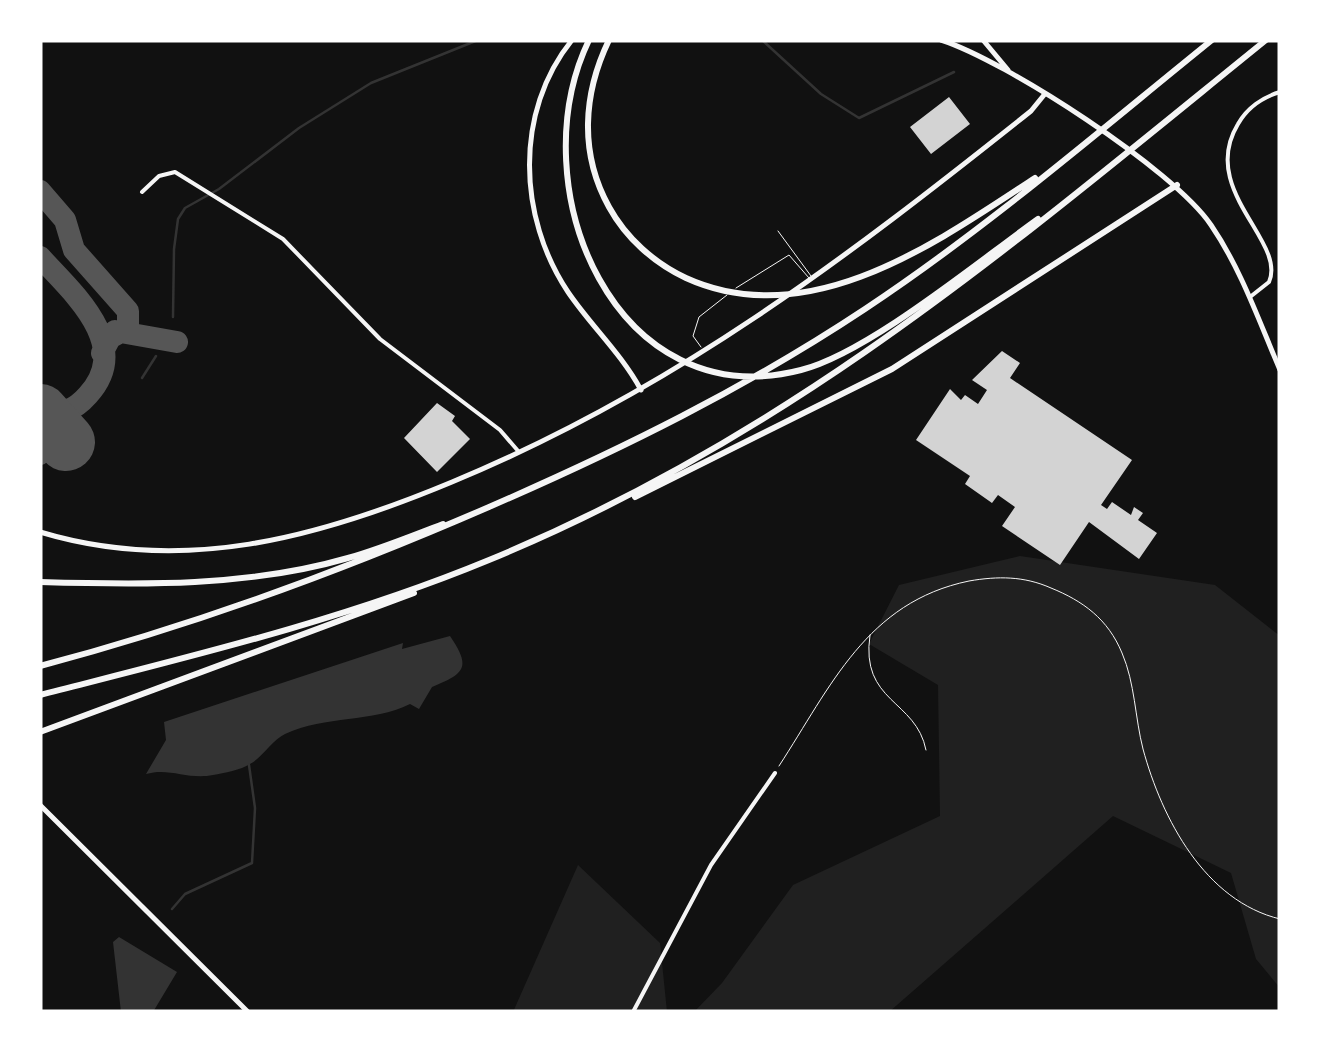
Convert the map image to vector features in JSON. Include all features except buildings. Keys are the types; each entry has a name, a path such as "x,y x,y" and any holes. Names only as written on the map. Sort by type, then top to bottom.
{"highway":[{"path":"588,40 565,114 562,157 567,198 579,238 598,276 640,329 684,360 716,372 766,376 803,370 866,339 1096,177"},
{"path":"609,40 589,97 587,136 595,174 621,226 646,252 678,274 722,290 756,294 810,291 864,276 951,232 1070,155"},
{"path":"40,666 268,599 651,434 786,360 915,275 1212,40"},
{"path":"574,522 708,454 838,374 959,287 1266,40"},
{"path":"40,732 361,616 660,486 892,368 1177,185"},
{"path":"40,582 194,582 300,569 370,551 482,510"},
{"path":"40,695 300,627 460,572"}],"main road":[{"path":"572,40 554,65 536,110 529,155 532,204 557,274 640,390"},
{"path":"940,40 1014,76 1177,185 1221,240 1280,370"},
{"path":"983,40 1014,76"},
{"path":"40,532 132,552 248,546 381,510 519,452 705,354 813,282 1031,111 1044,95"},
{"path":"40,806 248,1012"}],"street":[{"path":"1250,298 1269,282 1272,266 1234,192 1227,155 1241,118 1260,100 1280,92"},
{"path":"142,192 170,172 200,186 282,239 380,339 500,430 519,452"},
{"path":"634,1012 711,865 774,774"}],"lane":[{"path":"778,231 807,265 813,282"},
{"path":"705,354 693,336 699,317 789,254 813,282"}],"path":[{"path":"774,774 871,632 920,595 982,579 1016,577 1075,598 1093,610 1122,653 1148,765 1184,844 1240,905 1280,920"},
{"path":"871,632 870,673 887,699 919,729 926,750"}],"shaded area":[{"path":"1020,556 1215,585 1280,636 1280,988 1256,959 1231,873 1113,816 889,1012 694,1012 722,983 793,885 940,816 938,685 869,644 899,585"},
{"path":"450,636 461,656 461,669 432,687 419,709 410,704 380,714 301,728 280,737 250,764 227,772 204,776 146,774 166,740 164,722 403,643 402,649"},
{"path":"578,865 660,943 667,1012 513,1012"},
{"path":"119,937 177,972 153,1012 121,1012 113,942"}],"waterway":[{"path":"173,317 174,249 178,219 185,208 219,189 299,128 371,83 478,40"},
{"path":"762,40 821,94 859,118 954,72"},
{"path":"142,378 156,356"},
{"path":"172,909 185,894 252,863 255,808 249,765"}],"taxiway":[{"path":"40,191 65,220 74,250 128,311 128,328 110,338 102,353"},
{"path":"40,257 93,320 104,357 100,376 83,400 67,411 40,412"},
{"path":"115,331 177,342"},
{"path":"40,454 47,435 43,416"}],"runway":[{"path":"40,413 66,442"}]}
